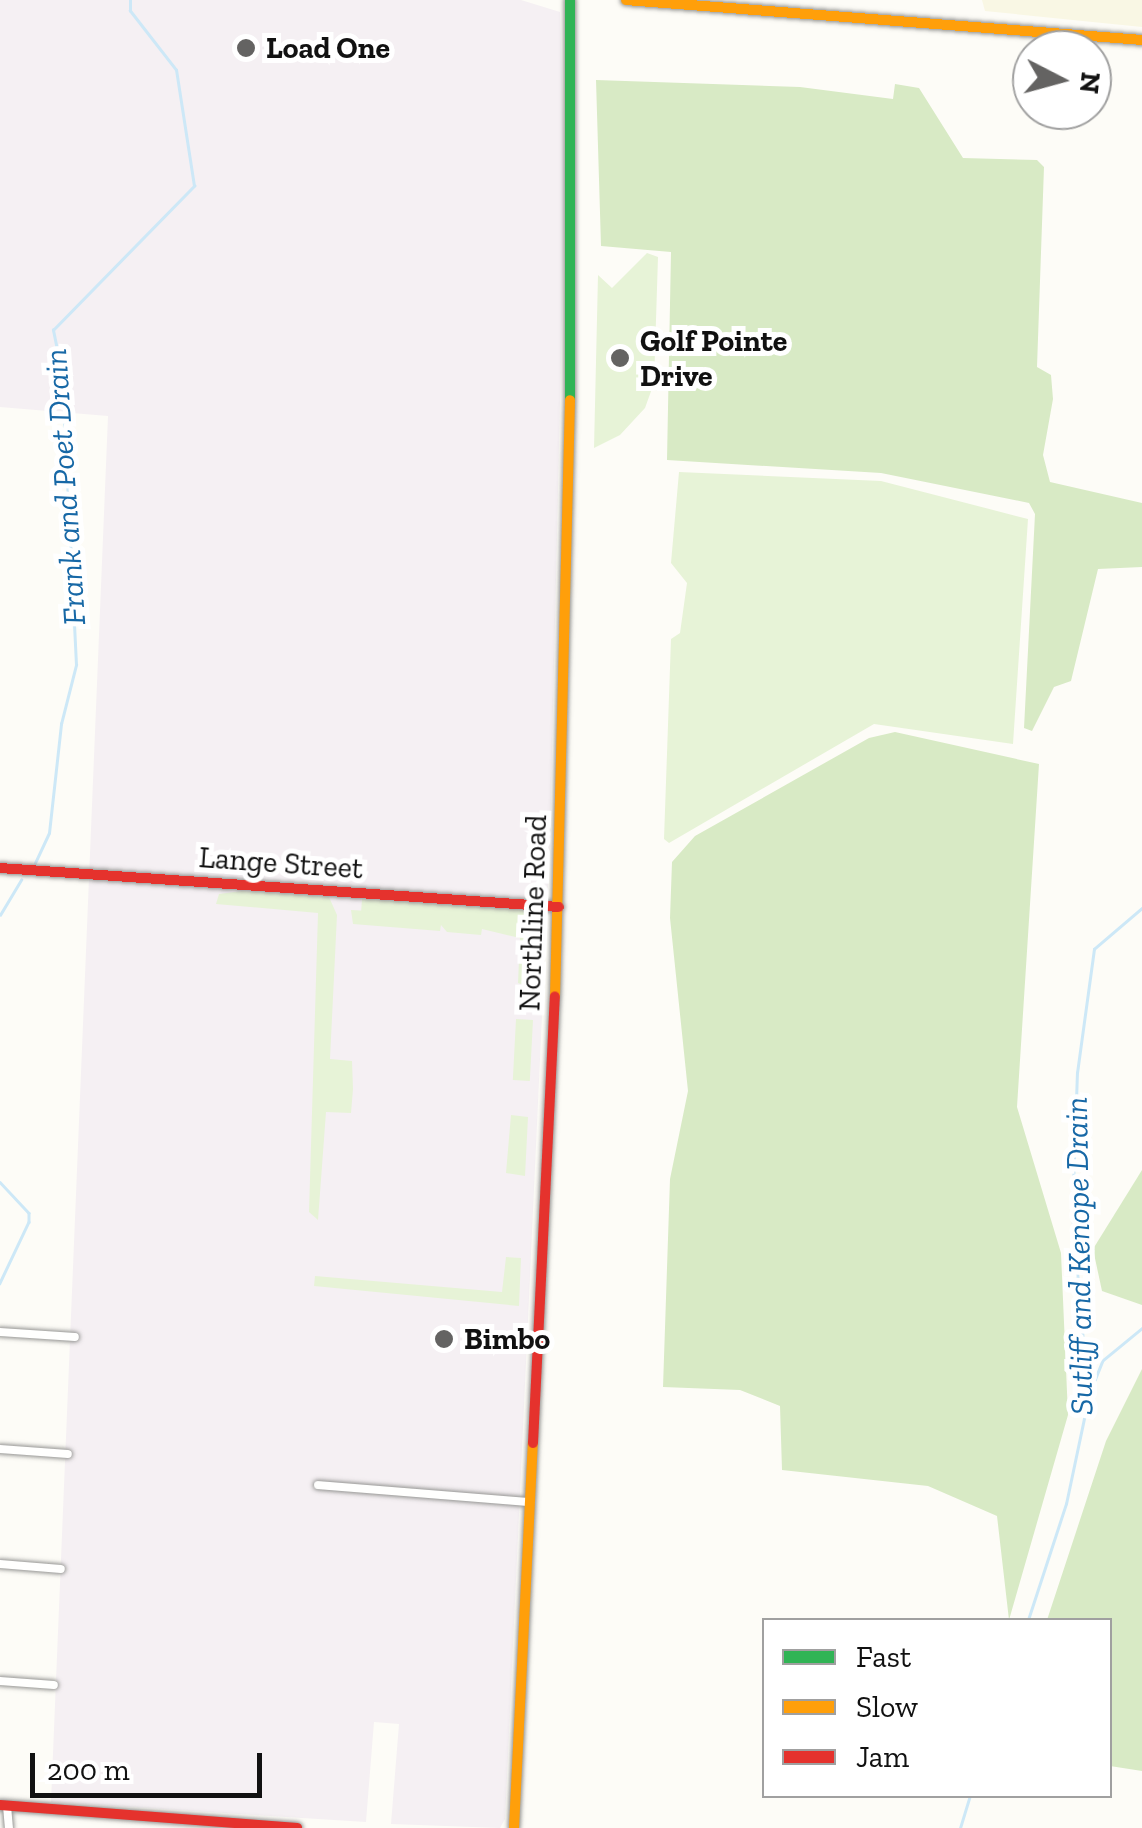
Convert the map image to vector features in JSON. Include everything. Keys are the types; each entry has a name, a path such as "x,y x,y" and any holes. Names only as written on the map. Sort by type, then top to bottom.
{"main road":[{"name":"Northline Road","path":"514,1828 560,907 574,224 570,0"},
{"path":"626,0 1142,40"},
{"name":"Lange Street","path":"0,868 560,907"},
{"path":"4,1806 297,1828"}],"street":[{"path":"0,1332 75,1337"},
{"path":"0,1449 68,1454"},
{"path":"318,1485 530,1502"},
{"path":"0,1564 61,1569"},
{"path":"0,1680 54,1686"},
{"path":"4,1806 9,1828"}],"shaded area":[{"path":"0,0 521,0 560,12 565,182 550,841 505,1819 500,1828 391,1824 399,1724 374,1722 366,1822 51,1802 108,416 0,407"},
{"path":"982,0 1142,0 1142,27 985,11"}],"green space":[{"path":"596,80 800,87 893,99 895,84 919,88 963,158 1037,160 1044,167 1037,367 1051,375 1053,399 1043,455 1050,482 1142,503 1142,567 1098,569 1071,681 1054,687 1032,731 1024,728 1035,514 1029,503 881,473 667,460 671,252 601,246"},
{"name":"Golf Pointe Drive","path":"647,253 658,257 654,383 645,408 620,435 594,448 598,275 612,288"},
{"path":"679,472 881,481 1028,519 1013,744 874,724 669,843 664,839 671,639 680,633 687,583 671,563"},
{"path":"895,732 1039,764 1017,1107 1061,1253 1068,1415 1010,1618 997,1516 928,1486 782,1470 780,1406 740,1390 663,1387 670,1179 688,1091 670,918 672,862 695,836 869,738"},
{"path":"242,891 329,897 337,915 330,1059 352,1061 353,1089 351,1113 326,1112 318,1220 309,1212 318,913 216,904 219,894"},
{"path":"362,899 538,911 537,923 361,911"},
{"path":"351,910 538,921 534,989 518,983 520,938 482,929 481,935 447,932 441,925 440,931 353,924"},
{"path":"516,1019 533,1020 530,1081 513,1080"},
{"path":"511,1115 528,1117 525,1176 506,1173"},
{"path":"1142,1170 1142,1305 1102,1291 1093,1249"},
{"path":"506,1257 521,1258 519,1306 314,1286 315,1276 502,1292"},
{"path":"1142,1369 1142,1771 1112,1766 1112,1618 1048,1618 1106,1441"}],"waterway":[{"name":"Frank and Poet Drain","path":"35,863 49,833 61,724 76,665 62,374 53,330 194,186 176,70 130,11 130,0"},
{"name":"Frank and Poet Drain","path":"0,915 21,880"},
{"name":"Sutliff and Kenope Drain","path":"1029,1618 1066,1504 1088,1400 1072,1215 1077,1073 1094,949 1142,908"},
{"name":"Frank and Poet Drain","path":"0,1182 29,1213 29,1222 0,1283"},
{"path":"1089,1394 1102,1361 1142,1328"},
{"name":"Sutliff and Kenope Drain","path":"960,1828 969,1798"}],"traffic: fast":[{"path":"570,0 570,400"}],"traffic: slow":[{"path":"626,0 1142,40"},
{"path":"555,997 570,400"},
{"path":"514,1828 533,1443"}],"traffic: jam":[{"path":"0,868 559,907"},
{"path":"533,1443 555,997"},
{"path":"0,1805 297,1828"}],"place":[{"name":"Load One","path":"246,48"},
{"name":"Golf Pointe Drive","path":"620,358"},
{"name":"Bimbo","path":"444,1339"}]}
